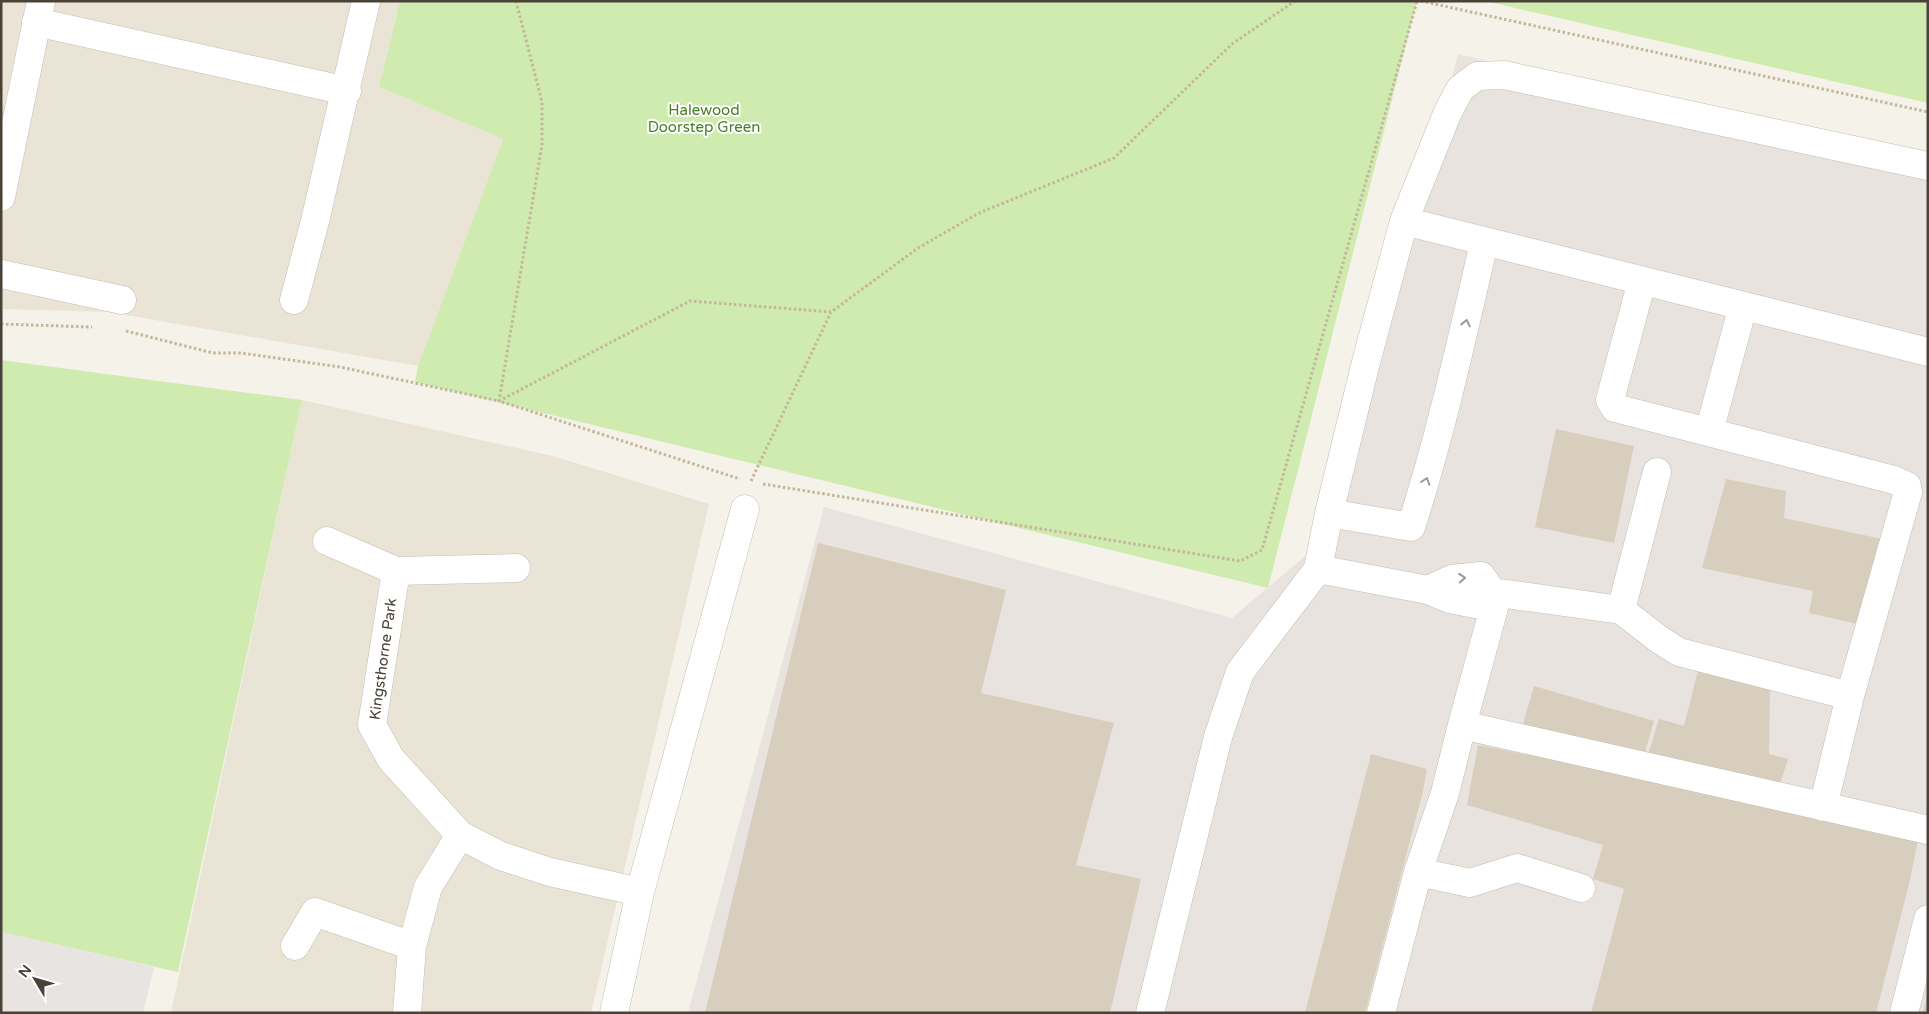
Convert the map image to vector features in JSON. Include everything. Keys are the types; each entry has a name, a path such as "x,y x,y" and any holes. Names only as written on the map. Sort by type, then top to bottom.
{"street":[{"path":"294,300 347,92 366,1"},
{"path":"1,197 6,140 38,11 347,92"},
{"path":"1150,1013 1218,736 1240,672 1318,569 1329,512 1382,296 1404,221 1460,90 1477,76 1504,75 1928,166"},
{"path":"1404,221 1484,243 1928,352"},
{"path":"1329,512 1411,527 1430,470 1454,379 1484,243"},
{"path":"1,274 122,300"},
{"path":"1642,281 1610,400 1615,408 1894,480 1907,486 1908,492 1850,696 1823,807"},
{"path":"1709,432 1743,306"},
{"path":"1620,610 1657,472"},
{"path":"614,1013 640,892 745,509"},
{"path":"328,541 396,571 516,568"},
{"path":"1318,569 1428,590 1450,599 1475,604 1495,592 1620,610 1679,652 1850,696"},
{"name":"Kingsthorne Park","path":"396,571 372,725 391,759 460,835 501,856 550,872 640,892"},
{"path":"1381,1013 1418,872 1445,793 1495,592"},
{"path":"1462,725 1928,830"},
{"path":"407,1013 412,946 428,887 460,835"},
{"path":"1418,872 1470,883 1517,868 1581,888"},
{"path":"296,946 315,912 412,946"},
{"path":"1904,1013 1928,919"}],"path":[{"path":"499,401 542,145 542,102 516,1"},
{"path":"750,482 830,312 918,248 979,213 1114,158 1232,44 1295,1"},
{"path":"117,329 213,353 241,353 340,366 499,401 750,482 1240,561 1262,550 1417,1"},
{"path":"1421,1 1928,112"},
{"path":"499,401 690,301 830,312"},
{"path":"1,324 98,327"}],"shaded area":[{"path":"1,1 400,1 379,87 503,139 418,366 109,312 1,309"},
{"path":"1458,54 1928,164 1928,1013 688,1013 824,507 1232,618 1331,534"},
{"path":"302,400 553,456 709,504 591,1013 171,1013"},
{"path":"1,932 154,967 143,1013 1,1013"}],"green space":[{"name":"Halewood Doorstep Green","path":"400,1 1417,1 1268,588 415,382 418,366 503,139 379,87"},
{"path":"1485,1 1928,1 1928,103"},
{"path":"1,360 302,400 178,972 1,932"}],"building":[{"path":"1556,429 1634,446 1614,543 1535,527"},
{"path":"1726,479 1786,491 1784,518 1882,539 1862,625 1809,613 1813,591 1702,568"},
{"path":"818,543 1006,590 981,693 1114,723 1076,865 1141,879 1110,1013 705,1013"},
{"path":"1698,670 1770,687 1769,754 1788,759 1777,793 1648,755 1659,719 1684,726"},
{"path":"1534,686 1654,721 1643,759 1523,724"},
{"path":"1478,745 1856,819 1919,835 1909,884 1876,1013 1591,1013 1624,889 1593,879 1603,845 1467,805"},
{"path":"1371,754 1427,769 1423,791 1365,1013 1305,1013"},
{"path":"1927,997 1928,1013 1923,1013"}]}
